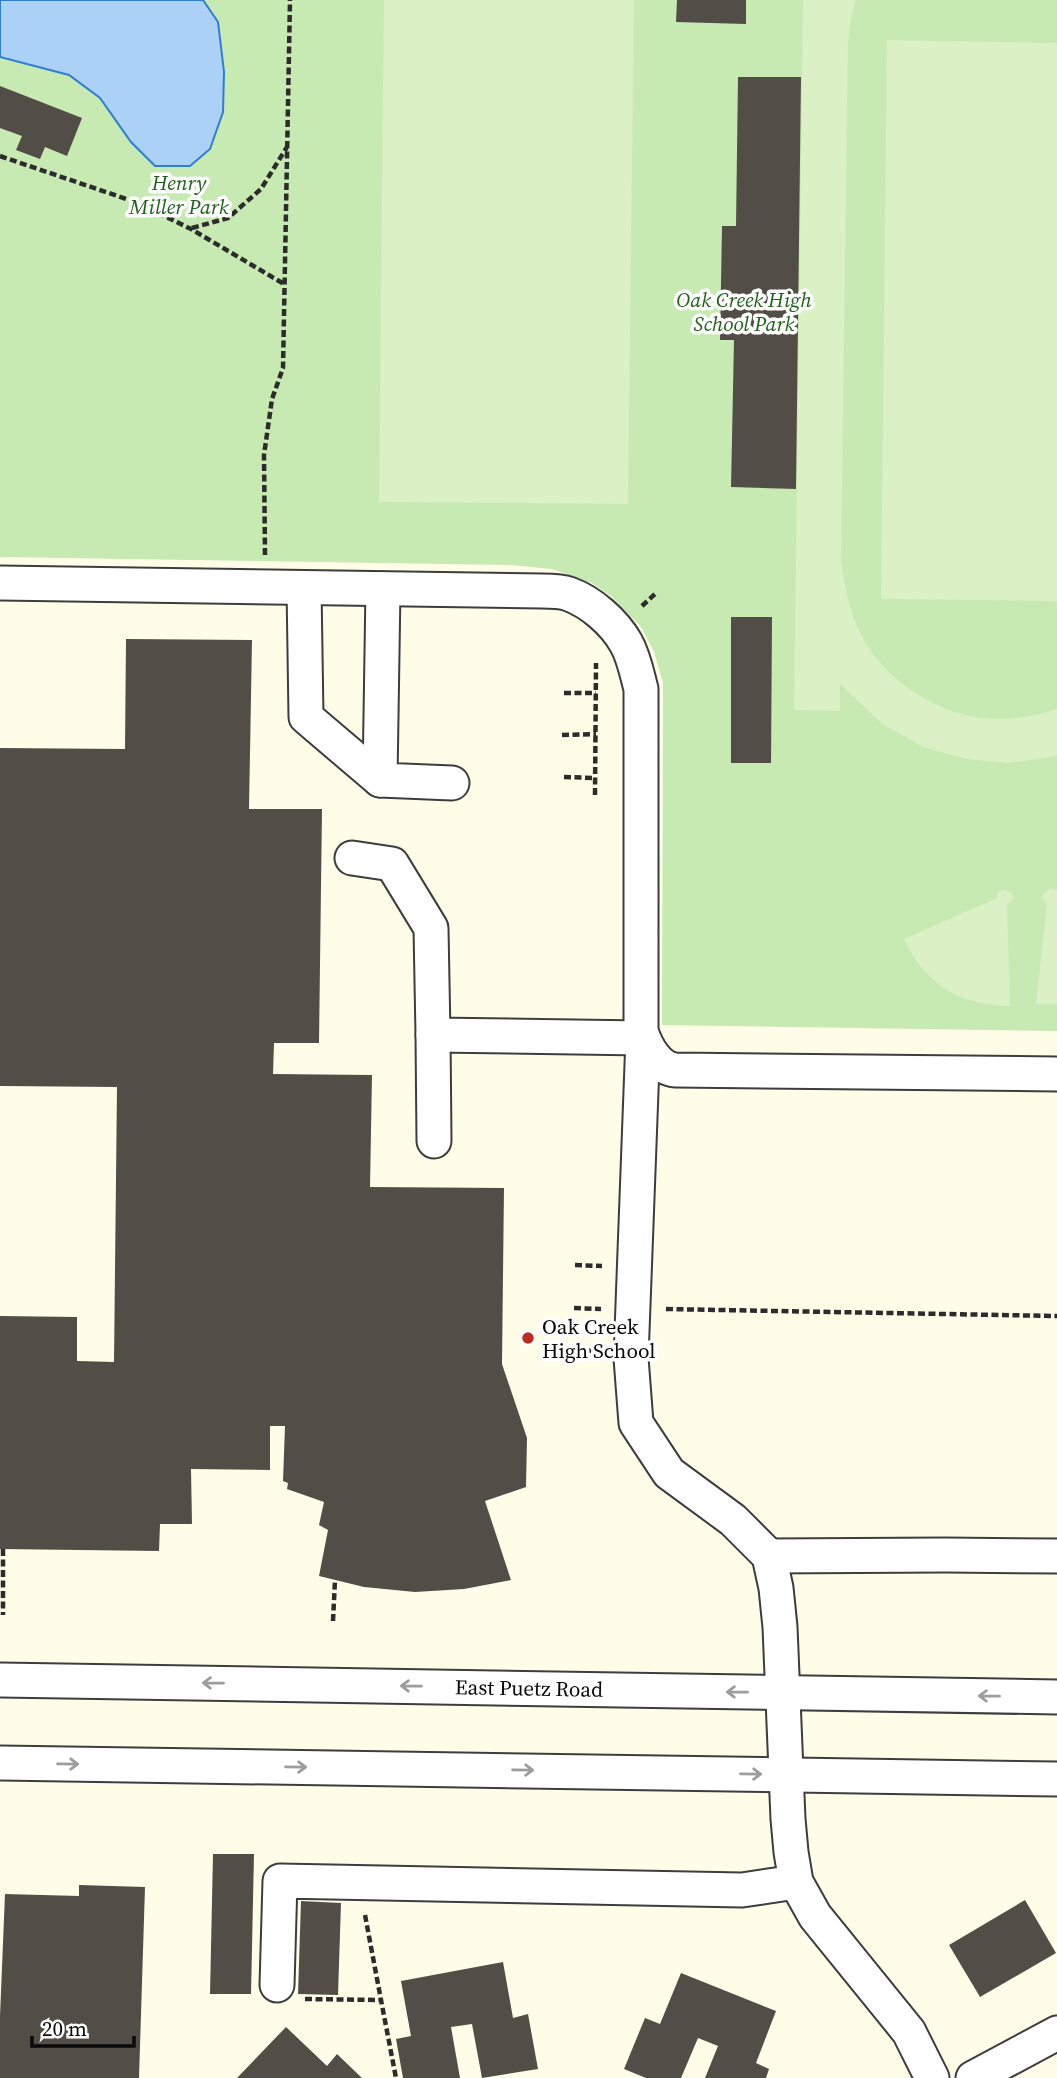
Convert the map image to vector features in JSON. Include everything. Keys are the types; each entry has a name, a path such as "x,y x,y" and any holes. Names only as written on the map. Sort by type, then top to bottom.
{"street":[{"path":"0,583 568,593 611,622 626,644 641,689 641,1031 658,1061 667,1069 1057,1074"},
{"path":"304,588 306,718 380,780 452,783"},
{"path":"380,780 383,589"},
{"path":"352,858 392,864 431,928 434,1141"},
{"path":"433,1035 643,1038"},
{"path":"643,1038 631,1358 636,1423 669,1473 733,1520 769,1556 776,1588 791,1852 796,1882 815,1916 908,2032 932,2078"},
{"path":"769,1556 1057,1556"},
{"name":"East Puetz Road","path":"0,1680 1057,1697"},
{"path":"0,1763 1057,1779"},
{"path":"277,1985 280,1881 742,1890 796,1882"},
{"path":"973,2078 1057,2033"}],"path":[{"path":"267,587 264,455 272,398 283,368 290,0"},
{"path":"191,229 228,218 261,189 287,147"},
{"path":"0,156 138,203 191,229 285,285"},
{"path":"636,612 656,593"},
{"path":"595,795 597,659"},
{"path":"564,693 596,692"},
{"path":"562,735 596,734"},
{"path":"564,777 595,778"},
{"path":"574,1308 609,1309"},
{"path":"671,1310 1057,1316"},
{"path":"3,1549 3,1615"},
{"path":"333,1620 335,1580"},
{"path":"359,1882 396,2078"},
{"path":"277,1985 276,1999 381,2000"}],"green space":[{"name":"Oak Creek High School Park","path":"0,0 1057,0 1057,1031 662,1025 663,683 654,652 641,627 611,596 592,583 552,569 511,565 0,557"},
{"path":"384,0 634,0 628,504 379,502"},
{"path":"803,0 856,0 848,44 841,563 851,610 866,643 878,660 892,675 925,699 944,708 982,718 1011,719 1057,709 1057,755 1052,757 1009,763 967,759 923,747 881,723 840,684 840,711 794,710"},
{"path":"887,40 1057,43 1057,601 881,599"},
{"path":"1050,888 1057,890 1057,1004 1036,1004 1047,904 1043,894"},
{"path":"1005,890 1012,894 1013,899 1007,905 1010,1006 975,1002 946,989 922,968 904,939 997,898 999,891"}],"water":[{"path":"0,0 203,0 218,22 224,72 223,112 210,149 190,166 155,166 131,142 100,98 69,75 0,57"}],"building":[{"path":"677,0 746,0 746,24 676,22"},
{"path":"738,77 801,77 796,489 731,487 734,340 720,340 722,226 736,226"},
{"path":"0,86 82,118 67,156 45,147 40,159 16,150 22,136 0,128"},
{"path":"731,617 772,617 771,763 731,763"},
{"path":"126,639 252,640 249,809 322,809 319,1043 274,1043 273,1074 372,1075 370,1187 504,1188 502,1364 527,1438 526,1487 485,1501 511,1580 464,1589 415,1592 364,1587 319,1576 328,1530 319,1525 324,1502 287,1489 288,1483 283,1481 285,1426 270,1426 270,1470 191,1469 192,1524 160,1524 159,1551 0,1549 0,1316 77,1317 77,1361 114,1362 117,1087 0,1086 0,748 125,749"},
{"path":"213,1854 254,1854 251,1994 210,1994"},
{"path":"79,1885 145,1887 139,2078 0,2078 5,1894 79,1896"},
{"path":"1025,1900 1056,1953 980,1997 949,1945"},
{"path":"301,1901 341,1903 338,1995 298,1994"},
{"path":"503,1962 513,2018 528,2014 538,2069 482,2078 472,2024 451,2027 460,2078 403,2078 396,2039 411,2036 401,1981"},
{"path":"681,1973 776,2011 756,2063 769,2069 766,2078 705,2078 718,2046 698,2038 681,2078 646,2078 624,2069 645,2018 660,2024"},
{"path":"286,2027 327,2066 337,2054 362,2078 237,2078"}],"place":[{"name":"Oak Creek High School","path":"528,1338"}],"park label":[{"name":"Henry Miller Park","path":"179,194"}]}
